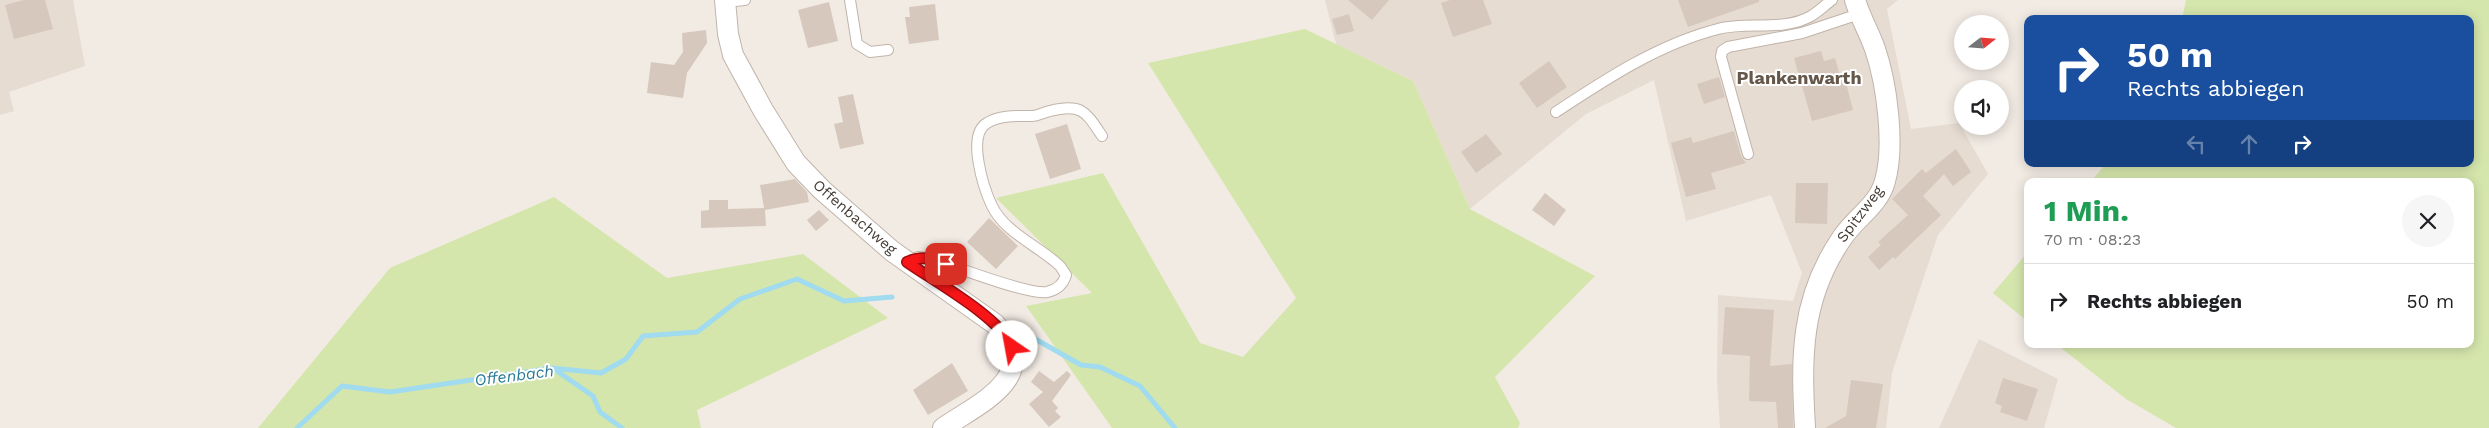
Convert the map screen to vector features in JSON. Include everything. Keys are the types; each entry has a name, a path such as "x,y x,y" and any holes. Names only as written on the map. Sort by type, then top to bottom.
{"street":[{"name":"Offenbachweg","path":"725,1 728,34 733,55 763,110 796,162 822,190 907,262 995,324 1008,338 1012,347 1012,368 1001,388 943,428"},
{"name":"Spitzweg","path":"1805,428 1802,369 1803,341 1807,320 1820,279 1831,255 1844,235 1879,195 1885,182 1887,168 1889,143 1881,68 1857,7"}],"lane":[{"path":"725,1 745,0"},
{"path":"850,0 857,44 870,52 888,50"},
{"path":"1556,112 1650,54 1718,29 1740,25 1786,24 1810,16 1832,0"},
{"path":"1748,154 1721,57 1722,51 1761,40 1802,32 1857,7"},
{"path":"907,262 918,257 930,258 1028,290 1045,292 1057,289 1064,282 1066,275 1060,266 1004,221 992,206 979,165 977,148 979,134 986,124 996,119 1018,115 1034,116 1063,108 1075,108 1087,113 1102,136"}],"shaded area":[{"path":"0,0 73,0 85,66 9,92 14,111 0,115"},
{"path":"1325,0 1898,0 1887,9 1911,129 1954,124 1954,135 1966,135 1988,174 1938,235 1892,373 1886,428 1720,428 1717,380 1718,295 1793,301 1802,273 1771,195 1686,221 1654,80 1586,114 1470,209 1413,81 1336,44"},
{"path":"1979,339 2058,379 2044,428 1939,428"}],"green space":[{"path":"2186,0 2489,0 2489,428 2176,428 2126,399 2061,348 2474,348 2474,178 2094,178 2103,167 2474,167 2474,15 2183,15"},
{"path":"1305,29 1413,81 1470,209 1595,276 1495,377 1520,423 1518,428 1112,428 1026,306 1092,293 996,198 1103,173 1200,343 1243,357 1296,298 1148,63"},
{"path":"554,197 667,278 803,254 888,318 697,410 701,428 258,428 390,268"},
{"path":"2024,257 2024,319 1993,293"}],"building":[{"path":"24,0 45,0 53,29 14,39 5,5"},
{"path":"1348,0 1389,0 1372,20"},
{"path":"1450,0 1483,0 1492,24 1453,37 1441,3"},
{"path":"1678,0 1759,0 1759,2 1688,27"},
{"path":"829,2 838,41 808,48 798,10"},
{"path":"935,4 939,40 909,44 905,17 910,17 909,7"},
{"path":"1349,14 1354,31 1337,35 1332,19"},
{"path":"706,30 707,43 687,73 683,98 647,93 651,62 674,65 683,52 682,33"},
{"path":"1821,51 1824,61 1835,58 1842,83 1846,83 1853,110 1812,121 1794,58"},
{"path":"1549,61 1567,87 1537,108 1519,83"},
{"path":"1719,77 1725,97 1704,104 1697,84"},
{"path":"853,94 864,144 840,149 834,124 843,122 838,97"},
{"path":"1067,124 1081,169 1050,179 1035,134"},
{"path":"1734,131 1741,156 1746,163 1711,173 1716,189 1686,197 1671,143 1691,137 1693,143"},
{"path":"1486,134 1502,154 1476,173 1461,152"},
{"path":"1956,149 1971,172 1953,186 1944,174 1923,196 1941,215 1895,259 1893,257 1879,270 1868,257 1881,245 1878,242 1908,215 1892,199 1922,169 1926,173"},
{"path":"795,179 807,192 809,202 765,210 766,226 701,228 701,211 709,210 709,200 728,200 728,209 764,208 760,185"},
{"path":"1796,183 1828,183 1827,224 1795,223"},
{"path":"1545,193 1566,210 1554,226 1532,210"},
{"path":"819,210 829,220 816,231 807,220"},
{"path":"989,218 1018,246 996,269 967,242"},
{"path":"1725,307 1774,310 1770,366 1792,364 1793,428 1778,428 1776,402 1749,401 1750,356 1722,354"},
{"path":"952,363 968,391 928,415 913,390"},
{"path":"1039,371 1054,382 1067,371 1071,375 1052,401 1058,408 1055,411 1061,417 1049,427 1029,404 1043,392 1031,382"},
{"path":"2003,378 2038,389 2027,421 2000,412 2002,406 1995,403"},
{"path":"1851,380 1883,384 1876,428 1825,428 1846,416"}],"waterway":[{"name":"Offenbach","path":"297,428 342,386 390,392 552,368 601,373 626,359 643,336 697,332 740,299 797,279 844,301 892,297"},
{"name":"Offenbach","path":"1030,336 1081,365 1100,367 1140,386 1175,428"},
{"path":"554,369 593,396 600,412 622,428"}],"district":[{"name":"Plankenwarth","path":"1799,78"}],"route":[{"path":"946,264 930,258 918,257 907,262 995,324 1008,338 1012,347"}]}
